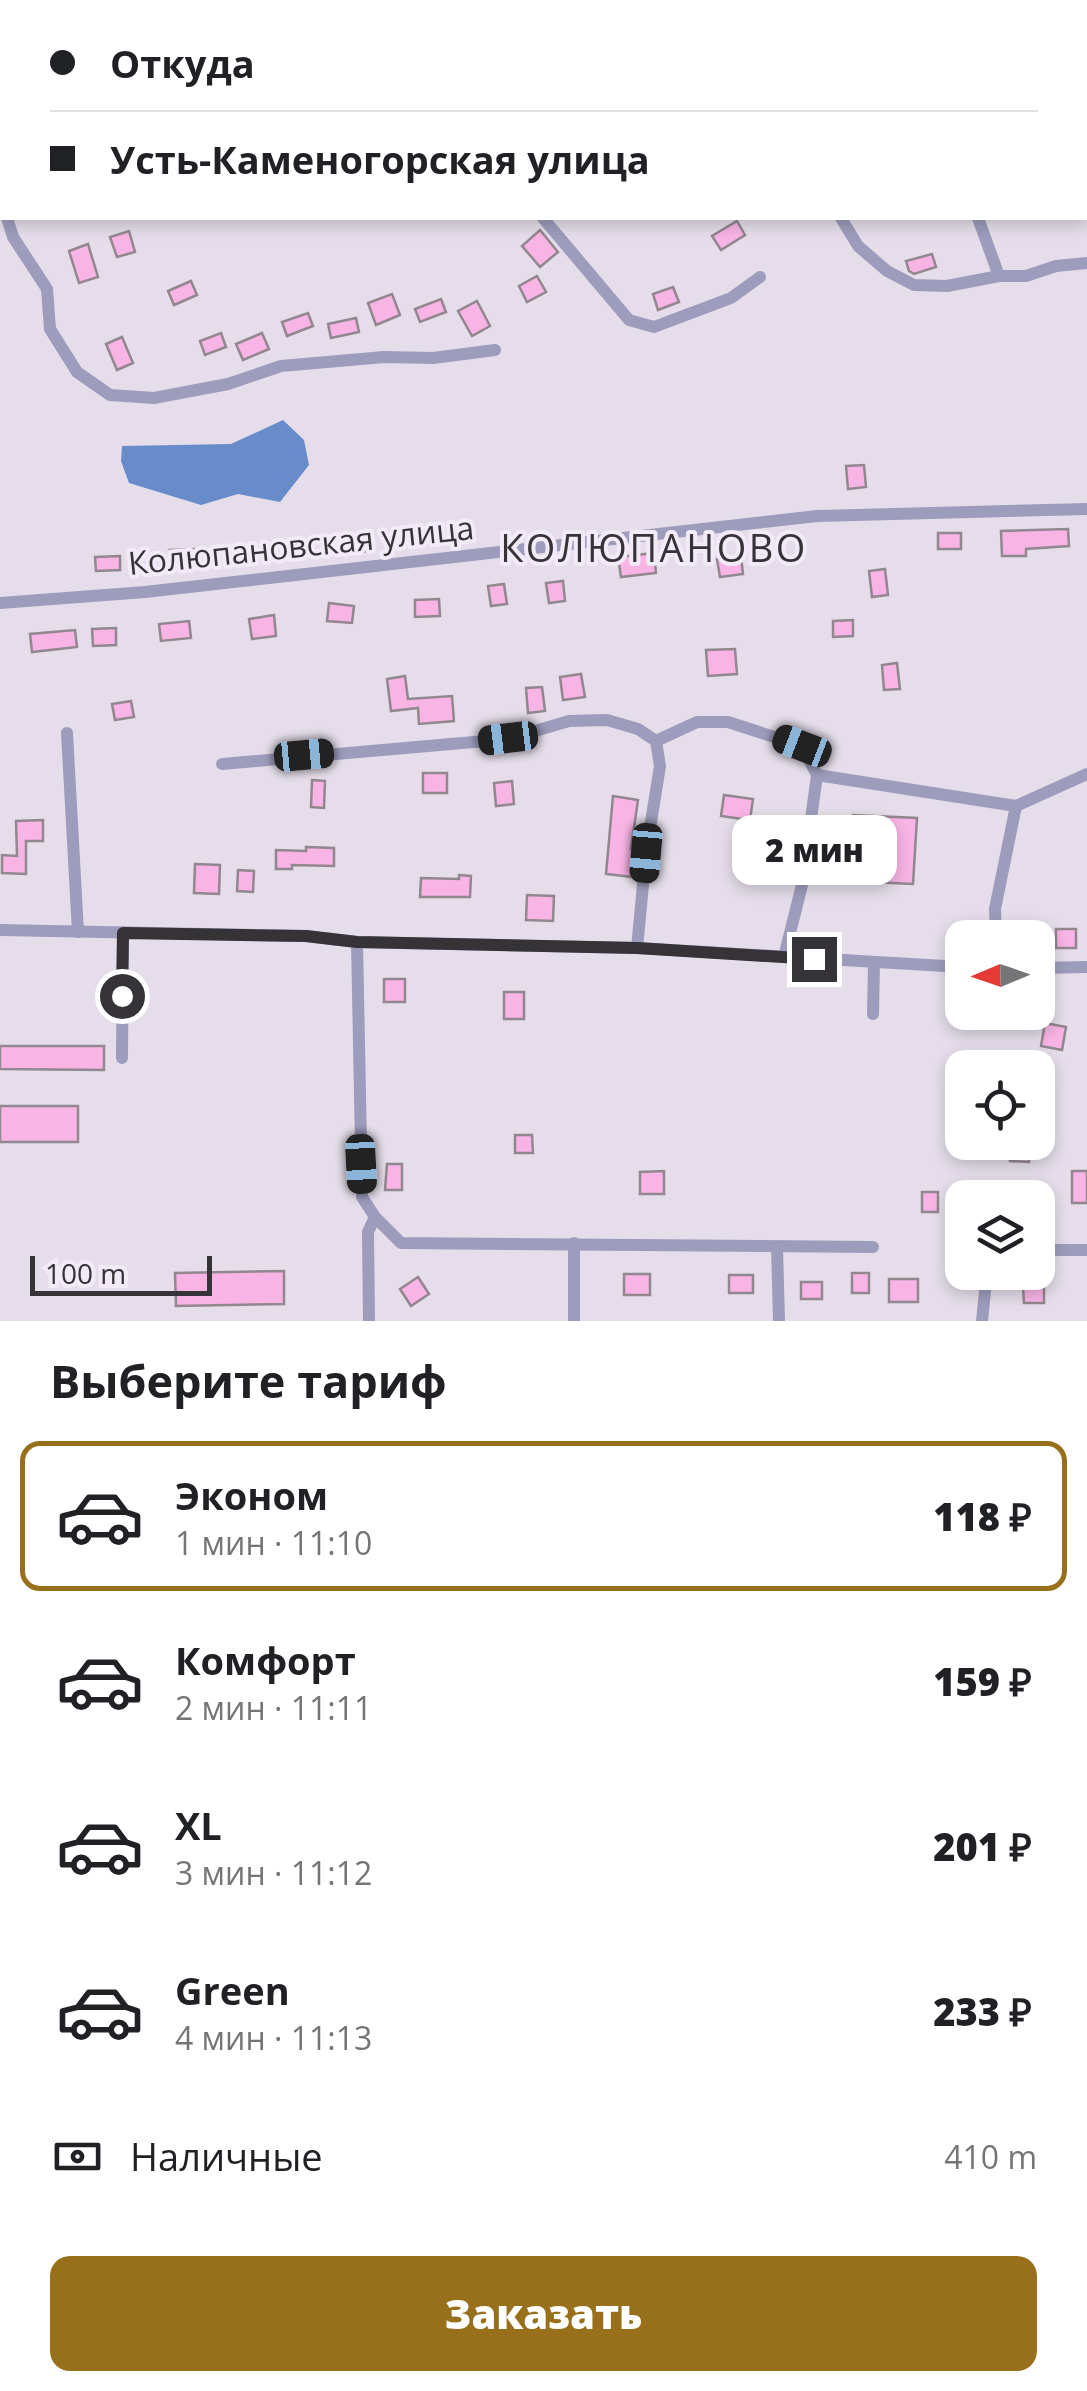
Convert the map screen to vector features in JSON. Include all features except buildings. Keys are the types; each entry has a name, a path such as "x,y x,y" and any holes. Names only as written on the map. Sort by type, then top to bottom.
{"street":[{"path":"8,220 13,237 47,289 50,329 77,372 110,396 154,398 228,384 281,366 384,357 433,358 495,350"},
{"path":"545,220 629,320 654,327 731,298 760,277"},
{"path":"842,220 858,246 887,271 914,285 947,286 999,276 1026,276 1056,266 1087,263"},
{"path":"979,220 999,276"},
{"name":"Колюпановская улица","path":"0,603 145,592 817,516 1087,509"},
{"path":"222,764 476,743 569,721 607,720 638,728 656,741 660,766 637,948"},
{"path":"656,741 696,722 728,722 802,746 818,775 802,884 784,958"},
{"path":"67,733 78,932"},
{"path":"818,775 1016,806 1087,774"},
{"path":"995,920 1016,806"},
{"path":"0,930 637,948 945,966"},
{"path":"122,1058 123,933"},
{"path":"357,942 362,1197 374,1218 401,1243 873,1247"},
{"path":"873,1014 874,963"},
{"path":"1055,967 1087,966"},
{"path":"369,1321 368,1232 374,1218"},
{"path":"574,1244 574,1321"},
{"path":"777,1247 779,1321"},
{"path":"1055,1250 1087,1250"},
{"path":"982,1321 985,1290"}],"water":[{"path":"283,420 304,440 309,465 280,502 238,494 201,505 129,483 121,461 122,446 231,444"}],"district":[{"name":"КОЛЮПАНОВО","path":"654,549"}],"route":[{"path":"122,996 123,933 637,948 814,959"}]}
